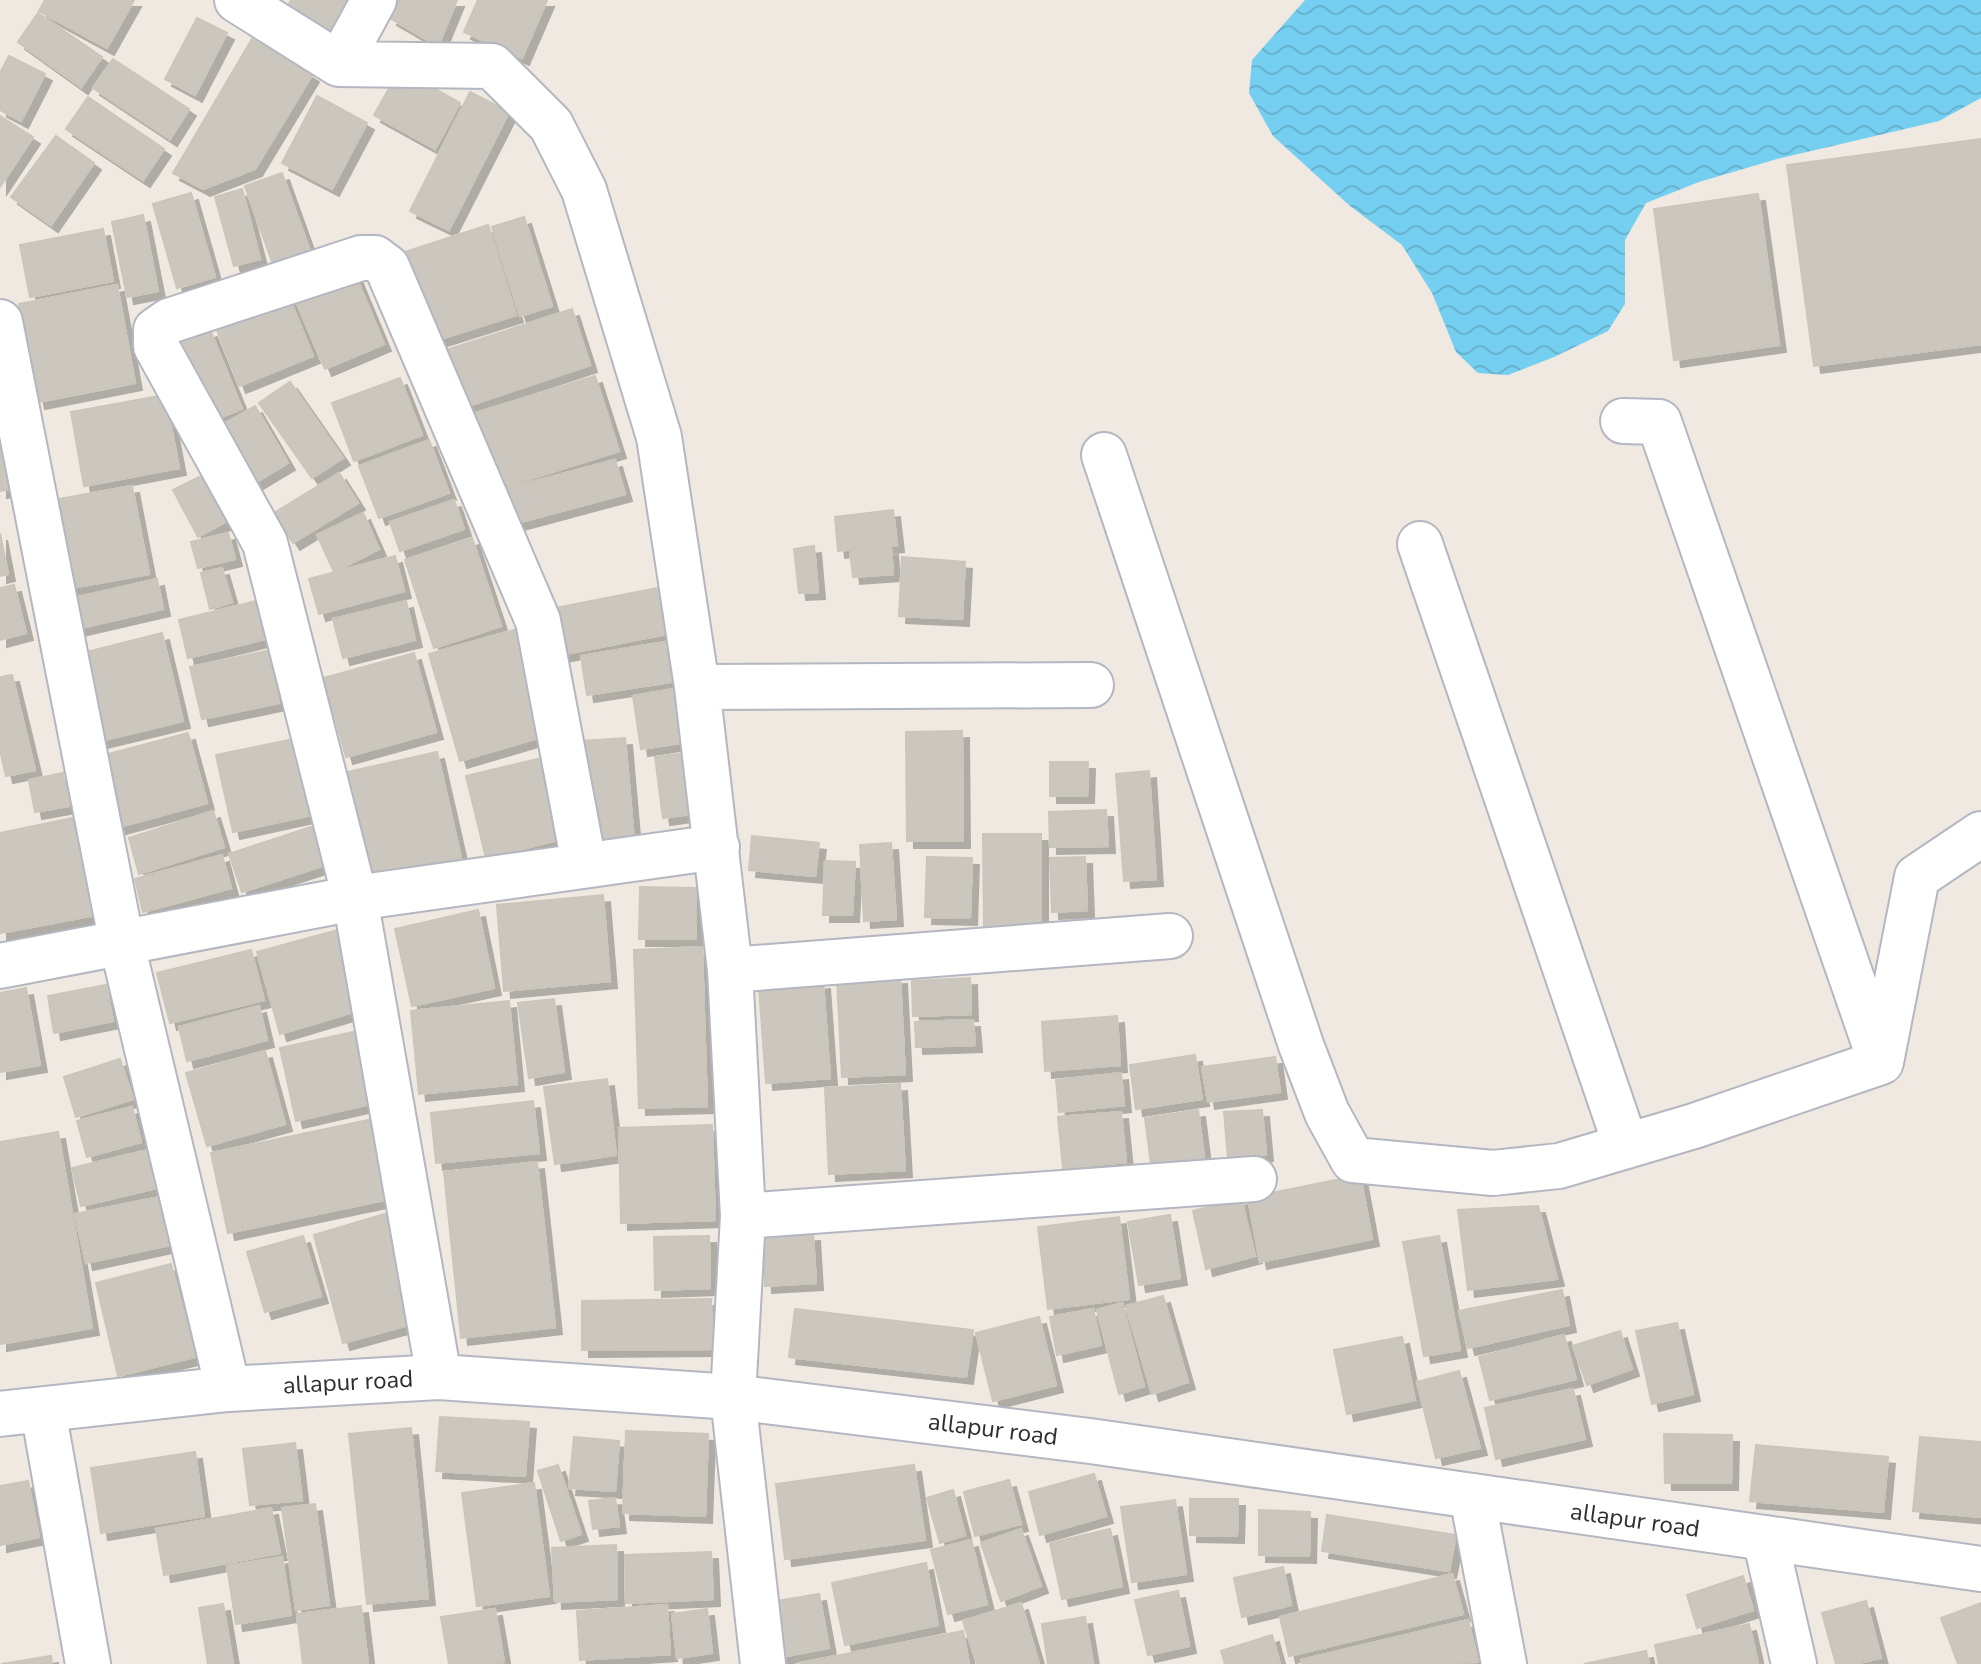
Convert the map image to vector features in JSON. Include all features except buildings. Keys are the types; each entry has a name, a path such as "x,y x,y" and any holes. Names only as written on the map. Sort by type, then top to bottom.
{"street":[{"path":"237,0 339,64 492,66 551,125 584,190 659,437 697,687 717,847 730,970 743,1216 733,1397 763,1664"},
{"path":"339,64 374,0"},
{"path":"439,1377 355,898 265,543 156,346 156,330 169,321 361,258 375,258 387,267 538,621 584,864"},
{"path":"0,322 122,944 228,1389"},
{"path":"1623,421 1659,422 1881,1062"},
{"path":"1104,455 1301,1045 1327,1113 1353,1160 1493,1173 1559,1166 1694,1126 1881,1062"},
{"path":"1420,544 1626,1146"},
{"path":"697,687 1091,685"},
{"path":"1881,1062 1917,877 1981,834"},
{"path":"0,966 355,898 717,847"},
{"path":"730,970 1170,936"},
{"path":"743,1216 1254,1179"},
{"name":"allapur road","path":"0,1414 228,1389 439,1377 733,1397 1090,1441 1981,1569"},
{"path":"43,1410 88,1664"},
{"path":"1472,1496 1504,1664"},
{"path":"1765,1538 1794,1664"}],"water":[{"path":"1305,0 1981,0 1981,98 1939,121 1777,159 1699,182 1646,203 1625,240 1625,304 1608,331 1508,375 1478,373 1456,352 1432,293 1402,245 1350,206 1273,136 1249,93 1252,60"}]}
